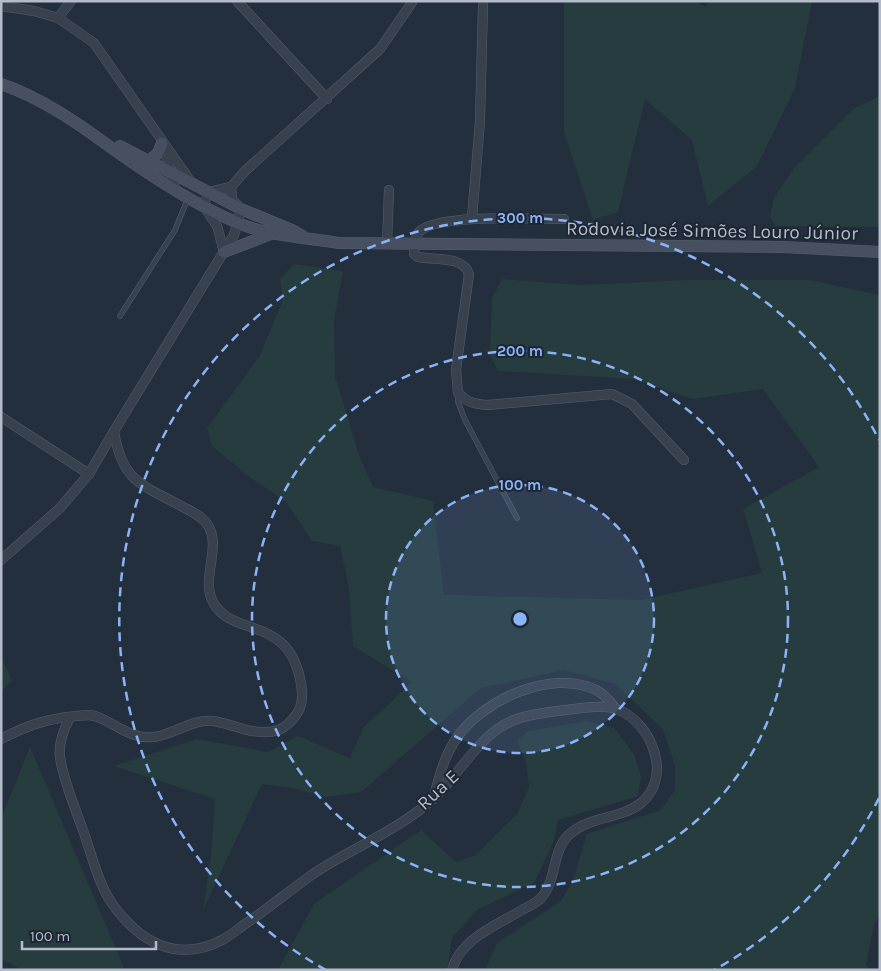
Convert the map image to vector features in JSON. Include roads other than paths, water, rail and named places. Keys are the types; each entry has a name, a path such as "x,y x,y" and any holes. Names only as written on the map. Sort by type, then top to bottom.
{"main road":[{"name":"Rodovia José Simões Louro Júnior","path":"1,84 46,105 188,197 239,224 289,238 304,237 339,243 415,245 783,247 880,252"},
{"name":"Rodovia José Simões Louro Júnior","path":"98,137 241,209 292,230 304,237"},
{"path":"149,162 158,153 162,140"},
{"path":"224,252 271,234"}],"street":[{"path":"58,18 71,1"},
{"path":"238,1 327,99"},
{"path":"224,252 217,226 203,205 209,192 231,187 245,171 327,99 380,49 413,1"},
{"path":"472,218 480,121 483,5"},
{"path":"1,6 34,11 58,18 94,43 193,185"},
{"path":"162,140 175,188"},
{"path":"1,560 59,509 89,474 224,252 239,224 241,209 232,199 231,187"},
{"path":"387,244 390,190"},
{"path":"564,219 472,218 433,225 420,230 414,254 418,257 461,263 467,268 469,274 456,370 458,394 474,404 488,405 600,393 612,394 632,404 684,460"},
{"path":"1,417 89,474"},
{"path":"1,739 38,722 93,715 128,734 140,737 154,737 212,721 254,732 270,733 285,727 300,713 304,697 300,675 293,656 279,640 264,630 235,620 222,612 213,602 210,591 213,542 207,523 196,514 133,478 121,464 114,431"},
{"path":"434,798 441,770 454,741 468,724 501,699 521,690 566,683 596,690 615,708 637,721 655,753 656,781 651,793 641,804 628,811 596,820 570,834 560,849 550,880 542,897 474,939 460,951 452,970"},
{"name":"Rua E","path":"70,717 62,733 60,757 91,856 110,900 131,926 156,944 181,952 198,949 222,940 314,874 434,798 485,741 512,721 536,714 579,708 615,708"}],"lane":[{"path":"120,316 175,230 188,197"},
{"path":"458,394 458,402 465,420 518,518"}]}
